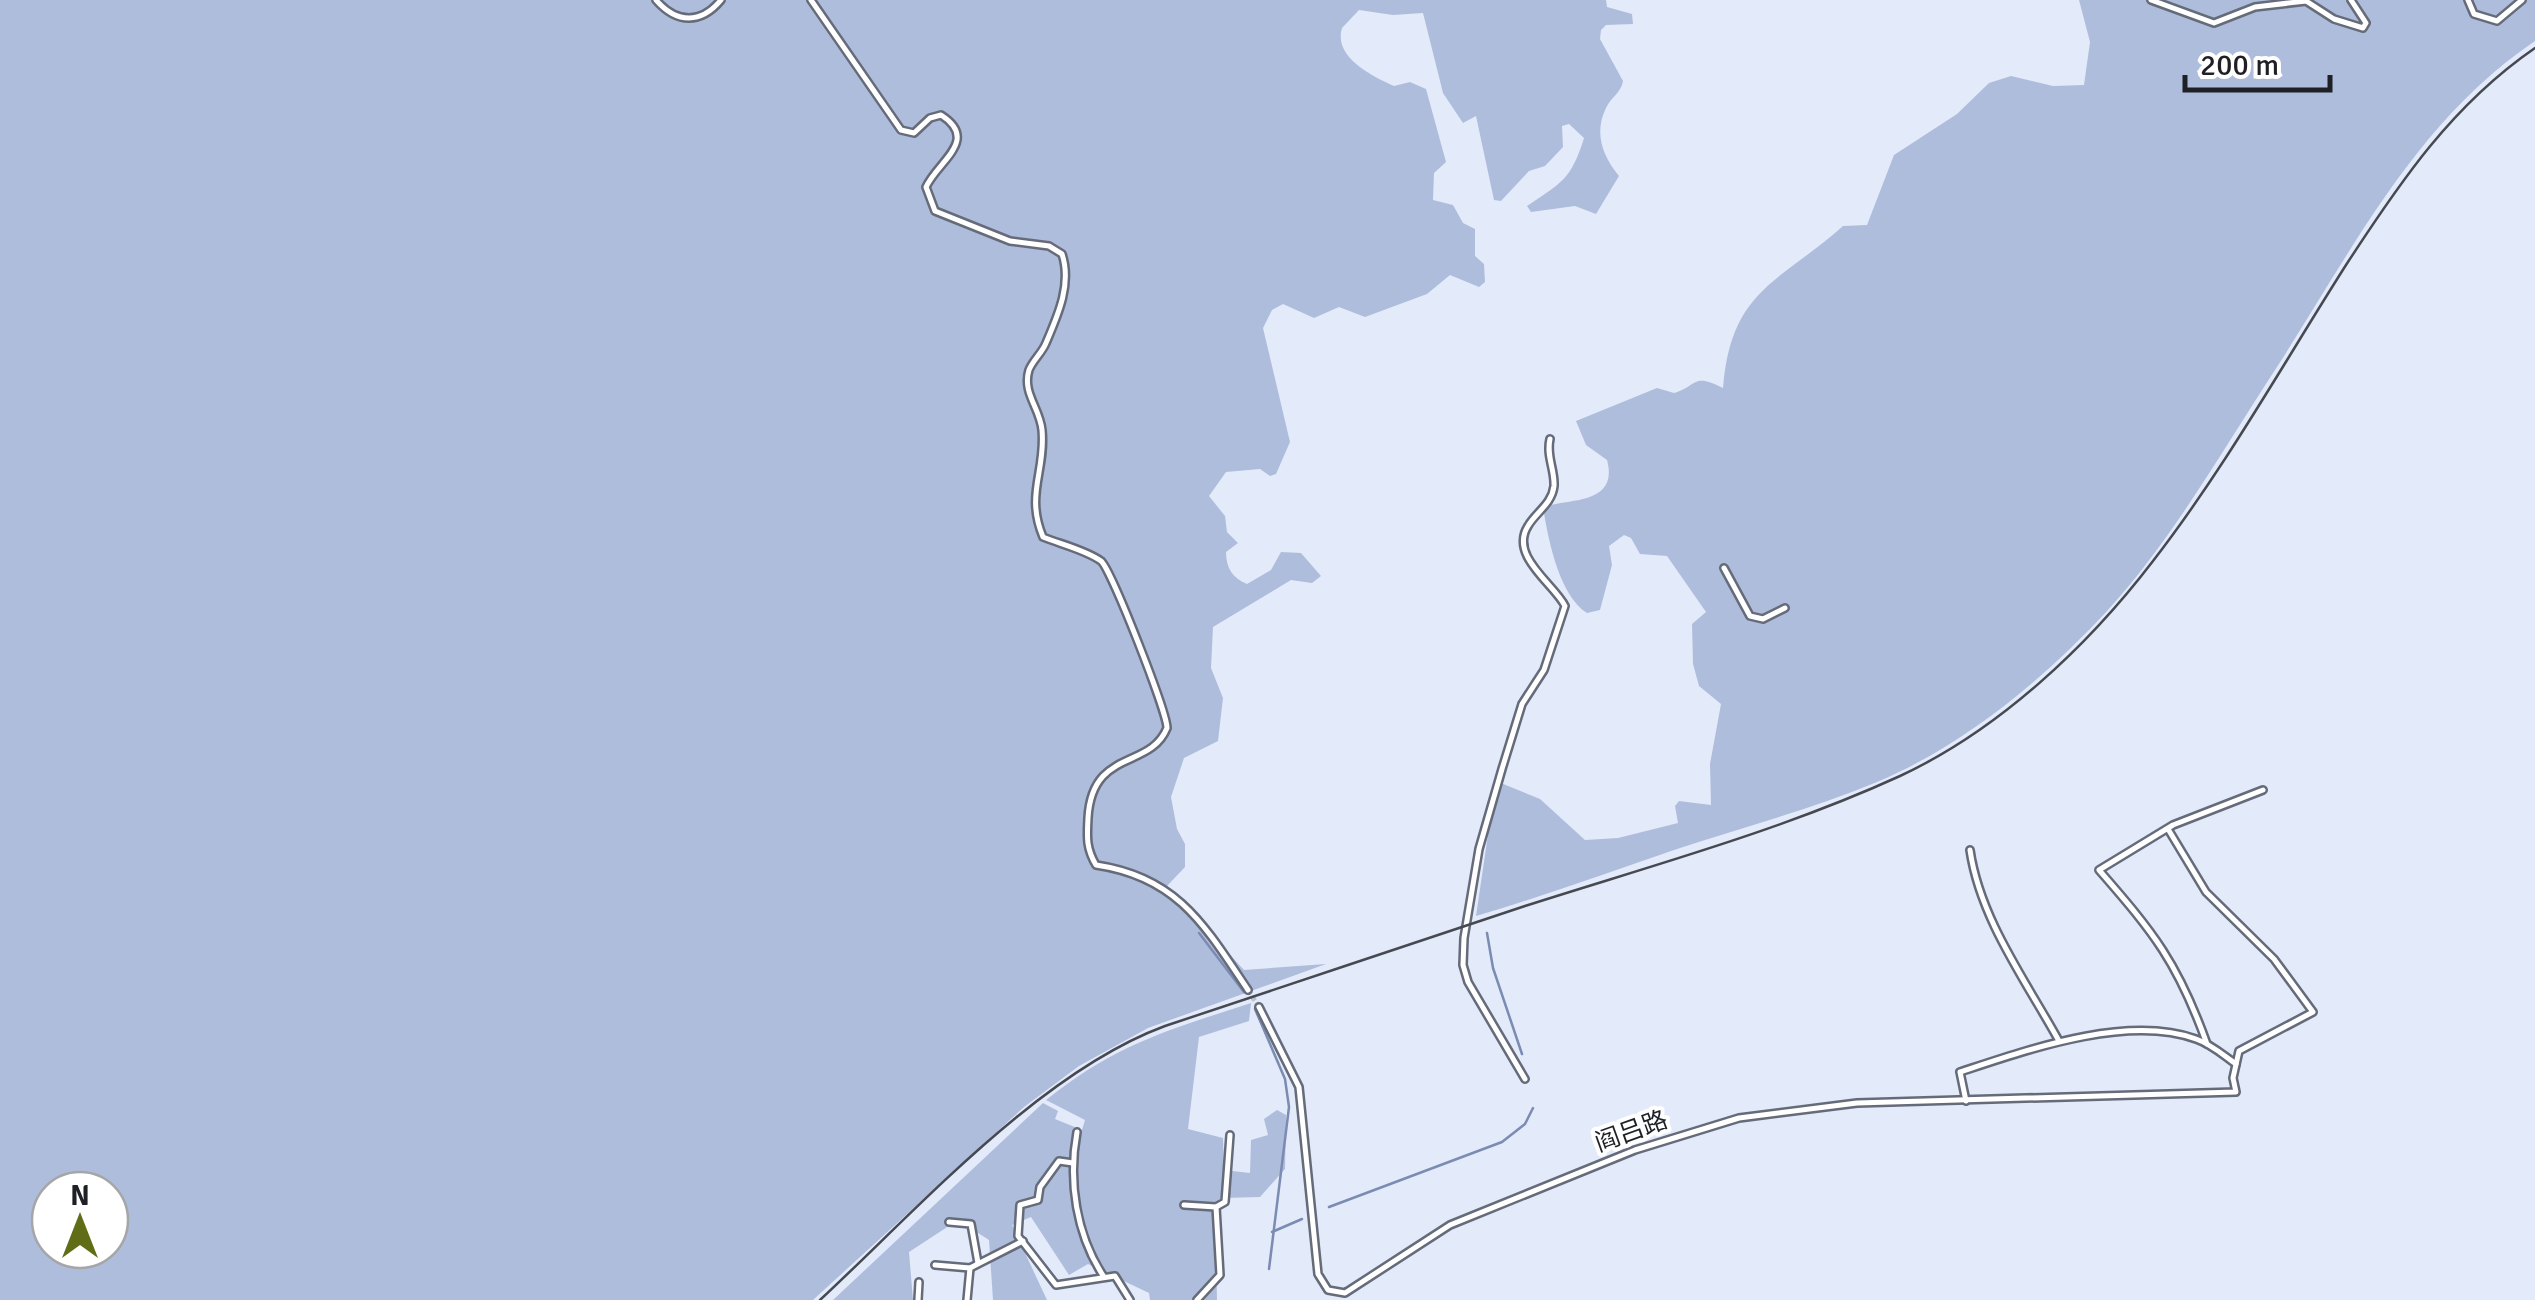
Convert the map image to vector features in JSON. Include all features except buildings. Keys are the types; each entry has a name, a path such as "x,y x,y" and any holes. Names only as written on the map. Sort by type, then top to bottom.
{"street":[{"path":"656,0 668,12 690,20 700,19 721,0"},
{"path":"811,0 901,130 914,133 930,118 941,115 952,122 957,133 956,151 926,187 936,212 1010,242 1049,246 1062,254 1068,286 1045,345 1030,368 1026,389 1042,425 1042,459 1034,484 1034,515 1043,536 1101,561 1113,578 1133,638 1166,711 1168,728 1150,750 1121,760 1102,776 1090,798 1087,849 1096,865 1156,881 1190,908 1248,990"},
{"path":"2151,0 2214,23 2255,6 2306,0 2334,19 2363,28 2366,23 2350,0"},
{"path":"2468,0 2474,14 2496,21 2522,0"},
{"path":"1525,1080 1463,965 1472,887 1497,785 1522,704 1544,670 1565,606 1557,589 1537,575 1524,544 1526,528 1547,504 1554,486 1550,439"},
{"path":"1724,568 1750,616 1763,619 1785,608"},
{"path":"2207,1044 2187,989 2160,940 2098,870 2168,828 2263,790"},
{"path":"1966,1101 1960,1072 2059,1041 2154,1033 2207,1044 2236,1065 2239,1050 2313,1012 2274,959 2206,892 2168,828"},
{"path":"1970,850 1974,880 1994,925 2059,1041"},
{"path":"1259,1007 1279,1040 1299,1087 1318,1274 1326,1289 1335,1293"},
{"name":"阎吕路","path":"1325,1300 1335,1293 1356,1289 1450,1225 1560,1178 1708,1125 1832,1105 2236,1092 2236,1065"},
{"path":"1077,1132 1074,1193 1086,1244 1104,1278"},
{"path":"1184,1204 1216,1207 1225,1202 1230,1135"},
{"path":"1073,1163 1060,1161 1040,1187 1038,1200 1020,1205 1018,1236 1056,1285 1119,1278 1130,1300"},
{"path":"1196,1300 1220,1275 1216,1207"},
{"path":"949,1222 971,1224 974,1266 966,1300"},
{"path":"936,1265 974,1266 1023,1241"},
{"path":"918,1300 919,1282"}],"shaded area":[{"path":"0,0 1606,0 1607,7 1632,14 1633,24 1606,25 1601,30 1600,39 1623,81 1602,117 1600,135 1604,152 1619,176 1596,214 1575,206 1531,212 1527,206 1557,185 1574,163 1584,138 1569,124 1562,126 1563,147 1545,166 1529,171 1501,201 1494,200 1476,116 1463,123 1443,93 1423,13 1393,15 1359,10 1342,28 1343,48 1356,64 1394,86 1410,82 1426,89 1446,162 1434,173 1433,200 1453,205 1463,223 1475,229 1475,256 1484,264 1485,282 1479,287 1450,275 1427,294 1365,317 1339,307 1314,318 1283,304 1272,310 1263,328 1290,442 1276,474 1270,476 1260,469 1226,472 1209,496 1225,516 1227,532 1238,543 1226,552 1237,579 1247,584 1271,570 1281,552 1301,553 1321,576 1312,583 1291,580 1213,627 1211,668 1223,698 1218,741 1184,758 1171,797 1177,829 1185,844 1185,867 1167,886 1244,970 1326,964 1148,1028 1079,1066 1024,1107 813,1300 0,1300"},
{"path":"2079,0 2535,0 2535,41 2493,74 2420,149 2359,235 2175,525 2131,584 2057,661 2001,709 1940,750 1877,782 1476,916 1496,781 1540,799 1585,840 1618,838 1678,823 1675,806 1679,801 1711,805 1710,764 1721,704 1699,686 1693,664 1692,624 1706,612 1667,556 1640,554 1631,538 1624,535 1609,546 1612,565 1600,610 1587,613 1578,605 1557,568 1544,513 1550,505 1593,496 1607,483 1609,473 1607,460 1586,445 1576,421 1657,388 1674,393 1706,381 1723,388 1736,329 1748,308 1779,276 1843,226 1867,225 1894,155 1957,114 1989,83 2011,76 2053,86 2084,85 2090,42"},
{"path":"1251,1003 1249,1021 1199,1037 1188,1129 1223,1138 1224,1170 1250,1173 1251,1140 1268,1135 1264,1119 1277,1110 1286,1115 1285,1169 1260,1197 1222,1198 1215,1203 1217,1300 1150,1300 1149,1293 1088,1264 1069,1275 1031,1217 1012,1225 1047,1300 993,1300 989,1240 958,1220 909,1252 913,1300 833,1300 1043,1103 1058,1111 1055,1119 1082,1130 1085,1120 1046,1100 1072,1081 1144,1041"}],"waterway":[{"path":"1199,933 1244,992"},
{"path":"1487,933 1493,968 1522,1054"},
{"path":"1255,1009 1285,1079 1289,1107 1269,1269"},
{"path":"1329,1207 1502,1142 1525,1124 1533,1108"},
{"path":"1272,1232 1302,1219"}],"tunnel":[{"path":"1248,990 1259,1007"}],"railway":[{"path":"820,1300 982,1146 1072,1075 1118,1047 1165,1026 1808,814 1900,776 1972,735 2039,683 2128,593 2229,453 2346,265 2408,175 2478,94 2535,48"}]}
